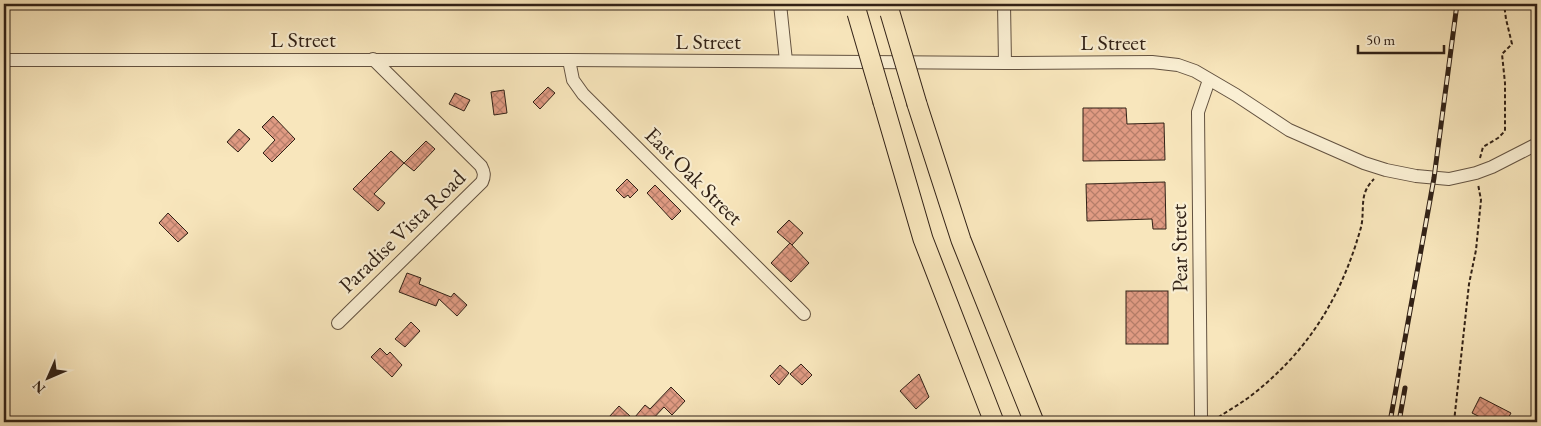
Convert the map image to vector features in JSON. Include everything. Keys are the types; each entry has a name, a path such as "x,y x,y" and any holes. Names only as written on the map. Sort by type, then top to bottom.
{"highway":[{"path":"889,8 917,104 961,240 1031,414"},
{"path":"856,9 923,239 992,418"}],"street":[{"path":"780,4 786,61"},
{"path":"1004,4 1005,63"},
{"name":"L Street","path":"4,60 373,59 1005,63 1152,62 1178,65 1195,72 1236,94 1289,130 1355,160 1386,170 1416,176 1478,180 1492,167 1537,144"},
{"name":"Paradise Vista Road","path":"338,323 484,178 481,166 373,59"},
{"name":"East Oak Street","path":"569,60 573,80 583,94 804,314"},
{"name":"Pear Street","path":"1204,421 1198,112 1209,80"}],"path":[{"path":"1454,422 1469,284 1476,250 1482,200 1478,180 1483,147 1498,138 1505,131 1505,83 1502,54 1512,44 1504,4"},
{"path":"1204,421 1247,398 1296,355 1326,312 1346,273 1362,222 1364,192 1367,185 1374,179"}],"building":[{"path":"548,87 555,93 540,109 533,102"},
{"path":"504,90 507,113 494,115 491,92"},
{"path":"455,93 470,100 464,111 449,104"},
{"path":"1083,108 1126,108 1127,124 1164,123 1165,160 1083,161"},
{"path":"273,116 295,139 272,162 263,153 275,140 262,127"},
{"path":"239,129 250,139 238,152 227,142"},
{"path":"426,141 435,149 414,171 404,163"},
{"path":"391,151 404,163 374,194 385,203 378,211 353,189"},
{"path":"627,179 638,190 630,198 628,195 624,198 616,190"},
{"path":"1165,182 1166,229 1153,229 1152,219 1087,221 1086,184"},
{"path":"655,185 681,211 672,220 647,193"},
{"path":"168,213 188,233 178,242 159,223"},
{"path":"789,220 803,233 792,245 777,232"},
{"path":"790,243 809,263 791,282 771,263"},
{"path":"407,273 421,278 419,284 451,297 454,293 467,305 457,316 439,299 436,306 399,292"},
{"path":"1126,291 1168,291 1168,344 1126,344"},
{"path":"411,322 420,331 405,347 395,339"},
{"path":"380,348 387,355 390,352 402,365 392,377 371,357"},
{"path":"801,364 812,375 802,385 790,374"},
{"path":"780,365 789,373 779,385 770,376"},
{"path":"919,374 929,397 916,409 900,391"},
{"path":"671,387 685,401 672,415 664,407 650,422 641,422 635,417 645,405 650,409"},
{"path":"1480,397 1511,413 1506,422 1490,422 1472,413"},
{"path":"619,406 630,416 624,422 614,422 609,417"}],"railway":[{"path":"1390,422 1434,178 1457,4"},
{"path":"1399,422 1405,388"}]}
